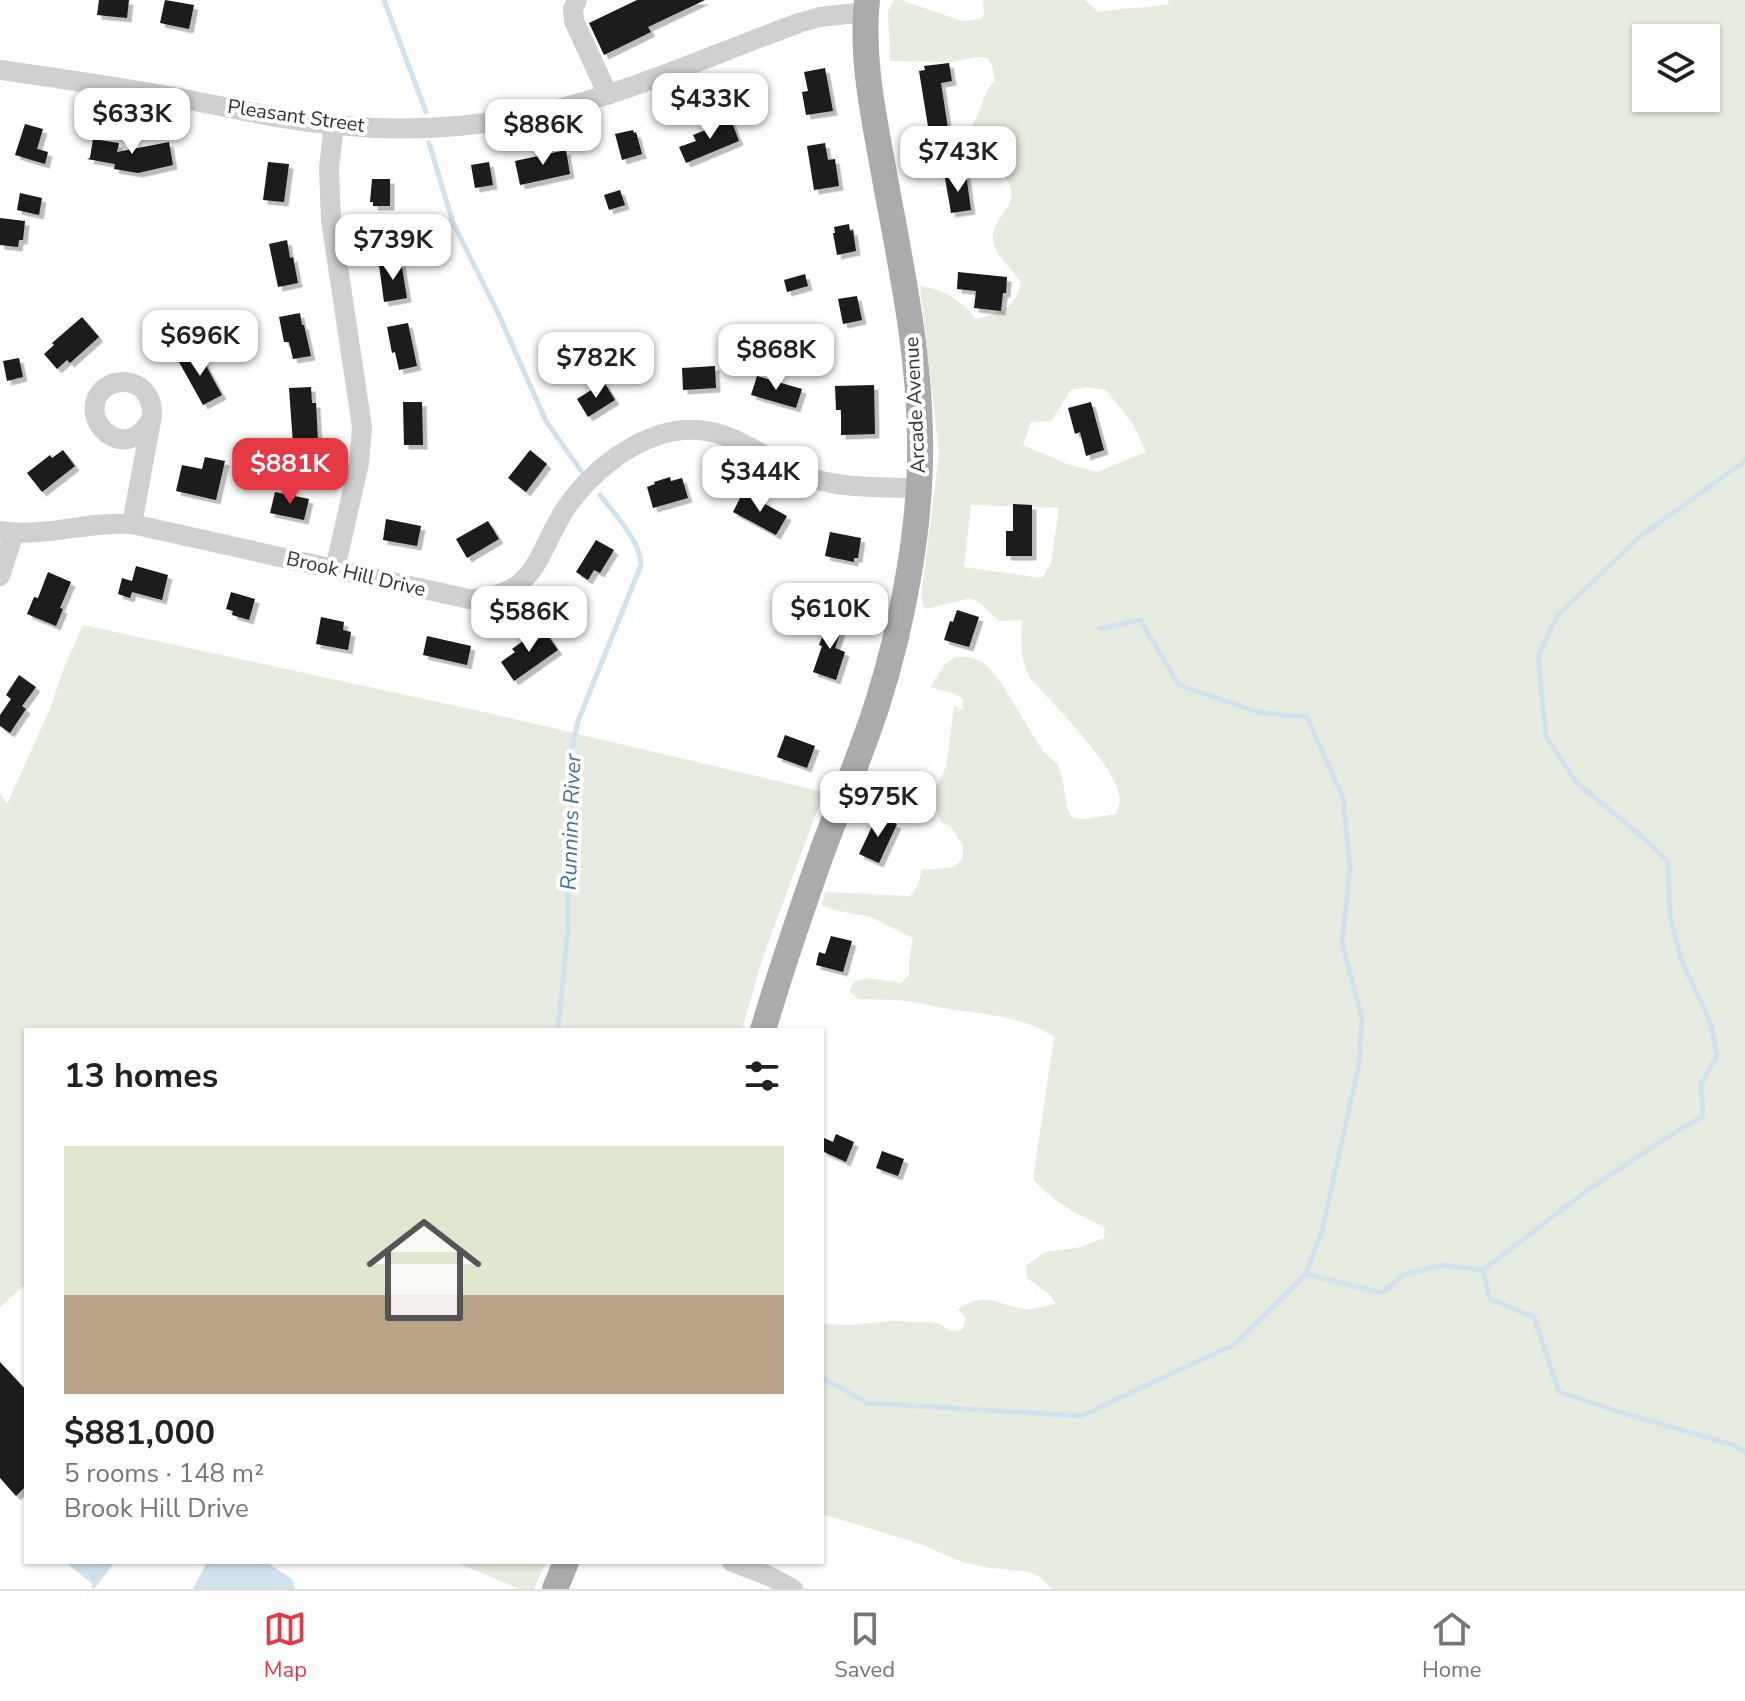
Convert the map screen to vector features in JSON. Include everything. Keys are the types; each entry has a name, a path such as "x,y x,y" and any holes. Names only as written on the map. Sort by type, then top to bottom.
{"main road":[{"name":"Arcade Avenue","path":"764,1028 821,856 878,704 915,535 920,441 916,369 867,73 866,6"},
{"path":"555,1589 565,1564"}],"street":[{"path":"577,0 573,9 574,21 608,95"},
{"name":"Pleasant Street","path":"0,70 334,125 405,128 495,122 541,113 650,81 805,10 866,6"},
{"path":"334,125 329,168 331,220 362,427 359,463 335,569"},
{"path":"132,524 141,476 152,416 153,406 143,388 135,383 117,382 102,391 97,399 95,417 105,432 131,450 141,476"},
{"path":"114,437 133,438 149,425 152,416"},
{"name":"Brook Hill Drive","path":"7,532 36,533 110,522 132,524 469,599 487,598 515,587 527,577 543,554 567,507 586,484 638,445 677,431 725,435 791,470 832,483 919,488"},
{"path":"0,576 7,532"},
{"path":"737,1564 793,1589"}],"shaded area":[{"path":"894,0 962,21 980,19 984,14 983,0 1085,0 1098,12 1169,4 1168,0 1745,0 1745,1589 1052,1589 1030,1572 962,1562 918,1543 824,1515 824,1324 929,1322 951,1331 962,1330 966,1319 958,1309 976,1301 991,1300 1023,1309 1056,1304 1049,1294 1027,1278 1026,1266 1045,1252 1081,1247 1104,1238 1105,1228 1057,1201 1033,1179 1054,1037 1028,1024 999,1016 907,1001 858,999 849,991 855,981 867,978 901,983 909,975 913,938 871,917 822,905 825,892 910,896 917,887 922,870 954,867 963,858 963,846 951,827 941,822 934,799 946,767 954,706 963,710 963,699 930,687 946,663 956,657 981,661 1003,686 1042,750 1058,765 1067,808 1073,818 1116,814 1120,802 1117,788 1098,755 1030,678 1021,643 1022,620 999,621 971,598 925,609 921,597 939,454 920,286 951,296 976,319 999,312 1010,304 1021,282 1000,257 993,240 997,224 1010,202 1010,186 994,168 975,165 966,150 969,131 987,91 995,81 993,69 988,58 952,62 890,61 888,11","holes":["1087,387 1106,390 1133,424 1146,452 1097,472 1067,464 1023,445 1031,422 1051,421 1071,390","971,505 1059,508 1051,563 1042,578 964,567"]},
{"path":"83,625 493,714 824,792 763,957 743,1028 24,1028 24,1286 0,1307 0,793 7,804 50,709"},
{"path":"460,1564 545,1564 534,1589 520,1589"}],"water":[{"path":"68,1564 113,1564 94,1589 91,1587 93,1584"},
{"path":"206,1564 269,1564 292,1579 295,1589 193,1589"}],"building":[{"path":"99,0 129,0 127,18 97,15"},
{"path":"165,0 194,5 189,29 160,23"},
{"path":"637,0 705,0 648,27 651,32 604,55 589,23"},
{"path":"949,63 952,81 941,83 951,148 932,151 919,71 925,70 924,66"},
{"path":"825,68 833,111 806,115 802,92 808,91 804,72"},
{"path":"731,120 739,141 686,163 679,147 696,141 693,135"},
{"path":"25,124 43,129 37,149 48,152 45,164 15,155"},
{"path":"633,130 642,154 622,160 615,134"},
{"path":"93,139 119,143 117,152 169,142 173,165 138,173 114,169 115,164 87,159 90,158"},
{"path":"825,143 828,160 835,159 839,186 814,190 807,146"},
{"path":"566,150 570,174 520,185 515,161"},
{"path":"268,162 289,164 284,202 263,200"},
{"path":"489,162 493,185 475,188 471,165"},
{"path":"966,174 971,210 951,213 945,178"},
{"path":"372,179 390,179 390,206 373,206 370,202"},
{"path":"620,190 625,205 609,210 604,195"},
{"path":"20,193 42,198 39,215 17,210"},
{"path":"0,218 25,221 23,240 19,240 18,247 0,245"},
{"path":"849,224 856,251 837,255 834,227"},
{"path":"287,240 298,283 278,287 269,244"},
{"path":"401,262 407,298 384,302 379,265"},
{"path":"958,272 1007,277 1001,311 974,308 976,291 957,289"},
{"path":"805,274 808,286 787,292 784,280"},
{"path":"857,296 862,320 843,324 838,299"},
{"path":"300,313 311,356 293,359 289,342 284,342 279,317"},
{"path":"82,317 99,337 70,363 67,360 57,369 44,354"},
{"path":"408,323 417,366 399,370 387,327"},
{"path":"198,351 222,395 203,405 179,362"},
{"path":"19,358 23,377 7,381 3,361"},
{"path":"715,366 716,388 683,390 682,368"},
{"path":"757,376 802,389 796,408 751,395"},
{"path":"604,382 615,400 588,417 577,399"},
{"path":"874,385 875,434 841,435 841,410 836,410 835,386"},
{"path":"311,387 312,403 316,403 318,442 293,444 289,388"},
{"path":"403,402 422,402 423,445 404,445"},
{"path":"1091,402 1104,450 1086,456 1080,432 1075,434 1068,408"},
{"path":"63,450 75,466 42,492 27,473 50,455 52,458"},
{"path":"530,450 547,464 526,492 508,478"},
{"path":"205,457 225,461 216,500 176,491 182,465 202,469"},
{"path":"670,477 671,481 682,478 688,498 653,508 647,487"},
{"path":"275,492 309,499 304,520 270,513"},
{"path":"743,492 787,516 776,535 733,512"},
{"path":"1013,504 1032,505 1032,556 1006,556 1006,531 1013,531"},
{"path":"386,519 421,526 417,546 383,540"},
{"path":"488,521 499,539 467,558 456,539"},
{"path":"830,532 861,538 858,558 854,558 854,562 825,556"},
{"path":"596,540 614,550 600,573 594,570 588,580 576,572"},
{"path":"136,566 168,575 162,600 132,592 130,598 118,594 122,578 132,581"},
{"path":"48,572 71,582 56,626 27,614 34,597 38,598"},
{"path":"231,592 255,599 249,620 232,615 233,611 226,609"},
{"path":"957,610 979,617 969,647 944,640"},
{"path":"321,617 344,622 343,630 351,632 348,650 316,644"},
{"path":"830,617 844,622 835,648 845,652 836,680 813,672"},
{"path":"542,627 558,650 514,681 501,662 515,652 512,649"},
{"path":"427,636 471,646 467,665 423,655"},
{"path":"19,675 36,687 22,706 26,709 10,733 0,726 0,715 11,699 6,695"},
{"path":"785,735 815,746 807,768 777,757"},
{"path":"877,816 897,824 879,863 859,854"},
{"path":"831,936 852,941 843,972 816,965 819,952 825,954"},
{"path":"836,1134 854,1142 846,1162 824,1152 824,1138 833,1142"},
{"path":"882,1151 904,1159 898,1176 876,1168"},
{"path":"0,1362 24,1388 24,1488 16,1496 0,1478"}],"waterway":[{"name":"Runnins River","path":"384,0 426,112"},
{"name":"Runnins River","path":"429,143 453,223 498,313 546,421 581,471"},
{"path":"1306,1274 1382,1293 1403,1275 1442,1265 1483,1270 1589,1189 1703,1116 1701,1085 1717,1055 1710,1021 1682,962 1670,916 1668,862 1576,782 1546,736 1538,656 1557,616 1638,538 1745,461"},
{"name":"Runnins River","path":"558,1028 568,929 571,753 578,721 641,565 632,538 600,495"},
{"path":"824,1379 868,1403 1081,1416 1235,1344 1306,1274 1322,1231 1359,1064 1362,1018 1342,943 1350,867 1343,798 1307,717 1258,712 1179,685 1140,620 1100,629"},
{"path":"1483,1270 1490,1299 1534,1317 1559,1392 1745,1451"}]}
